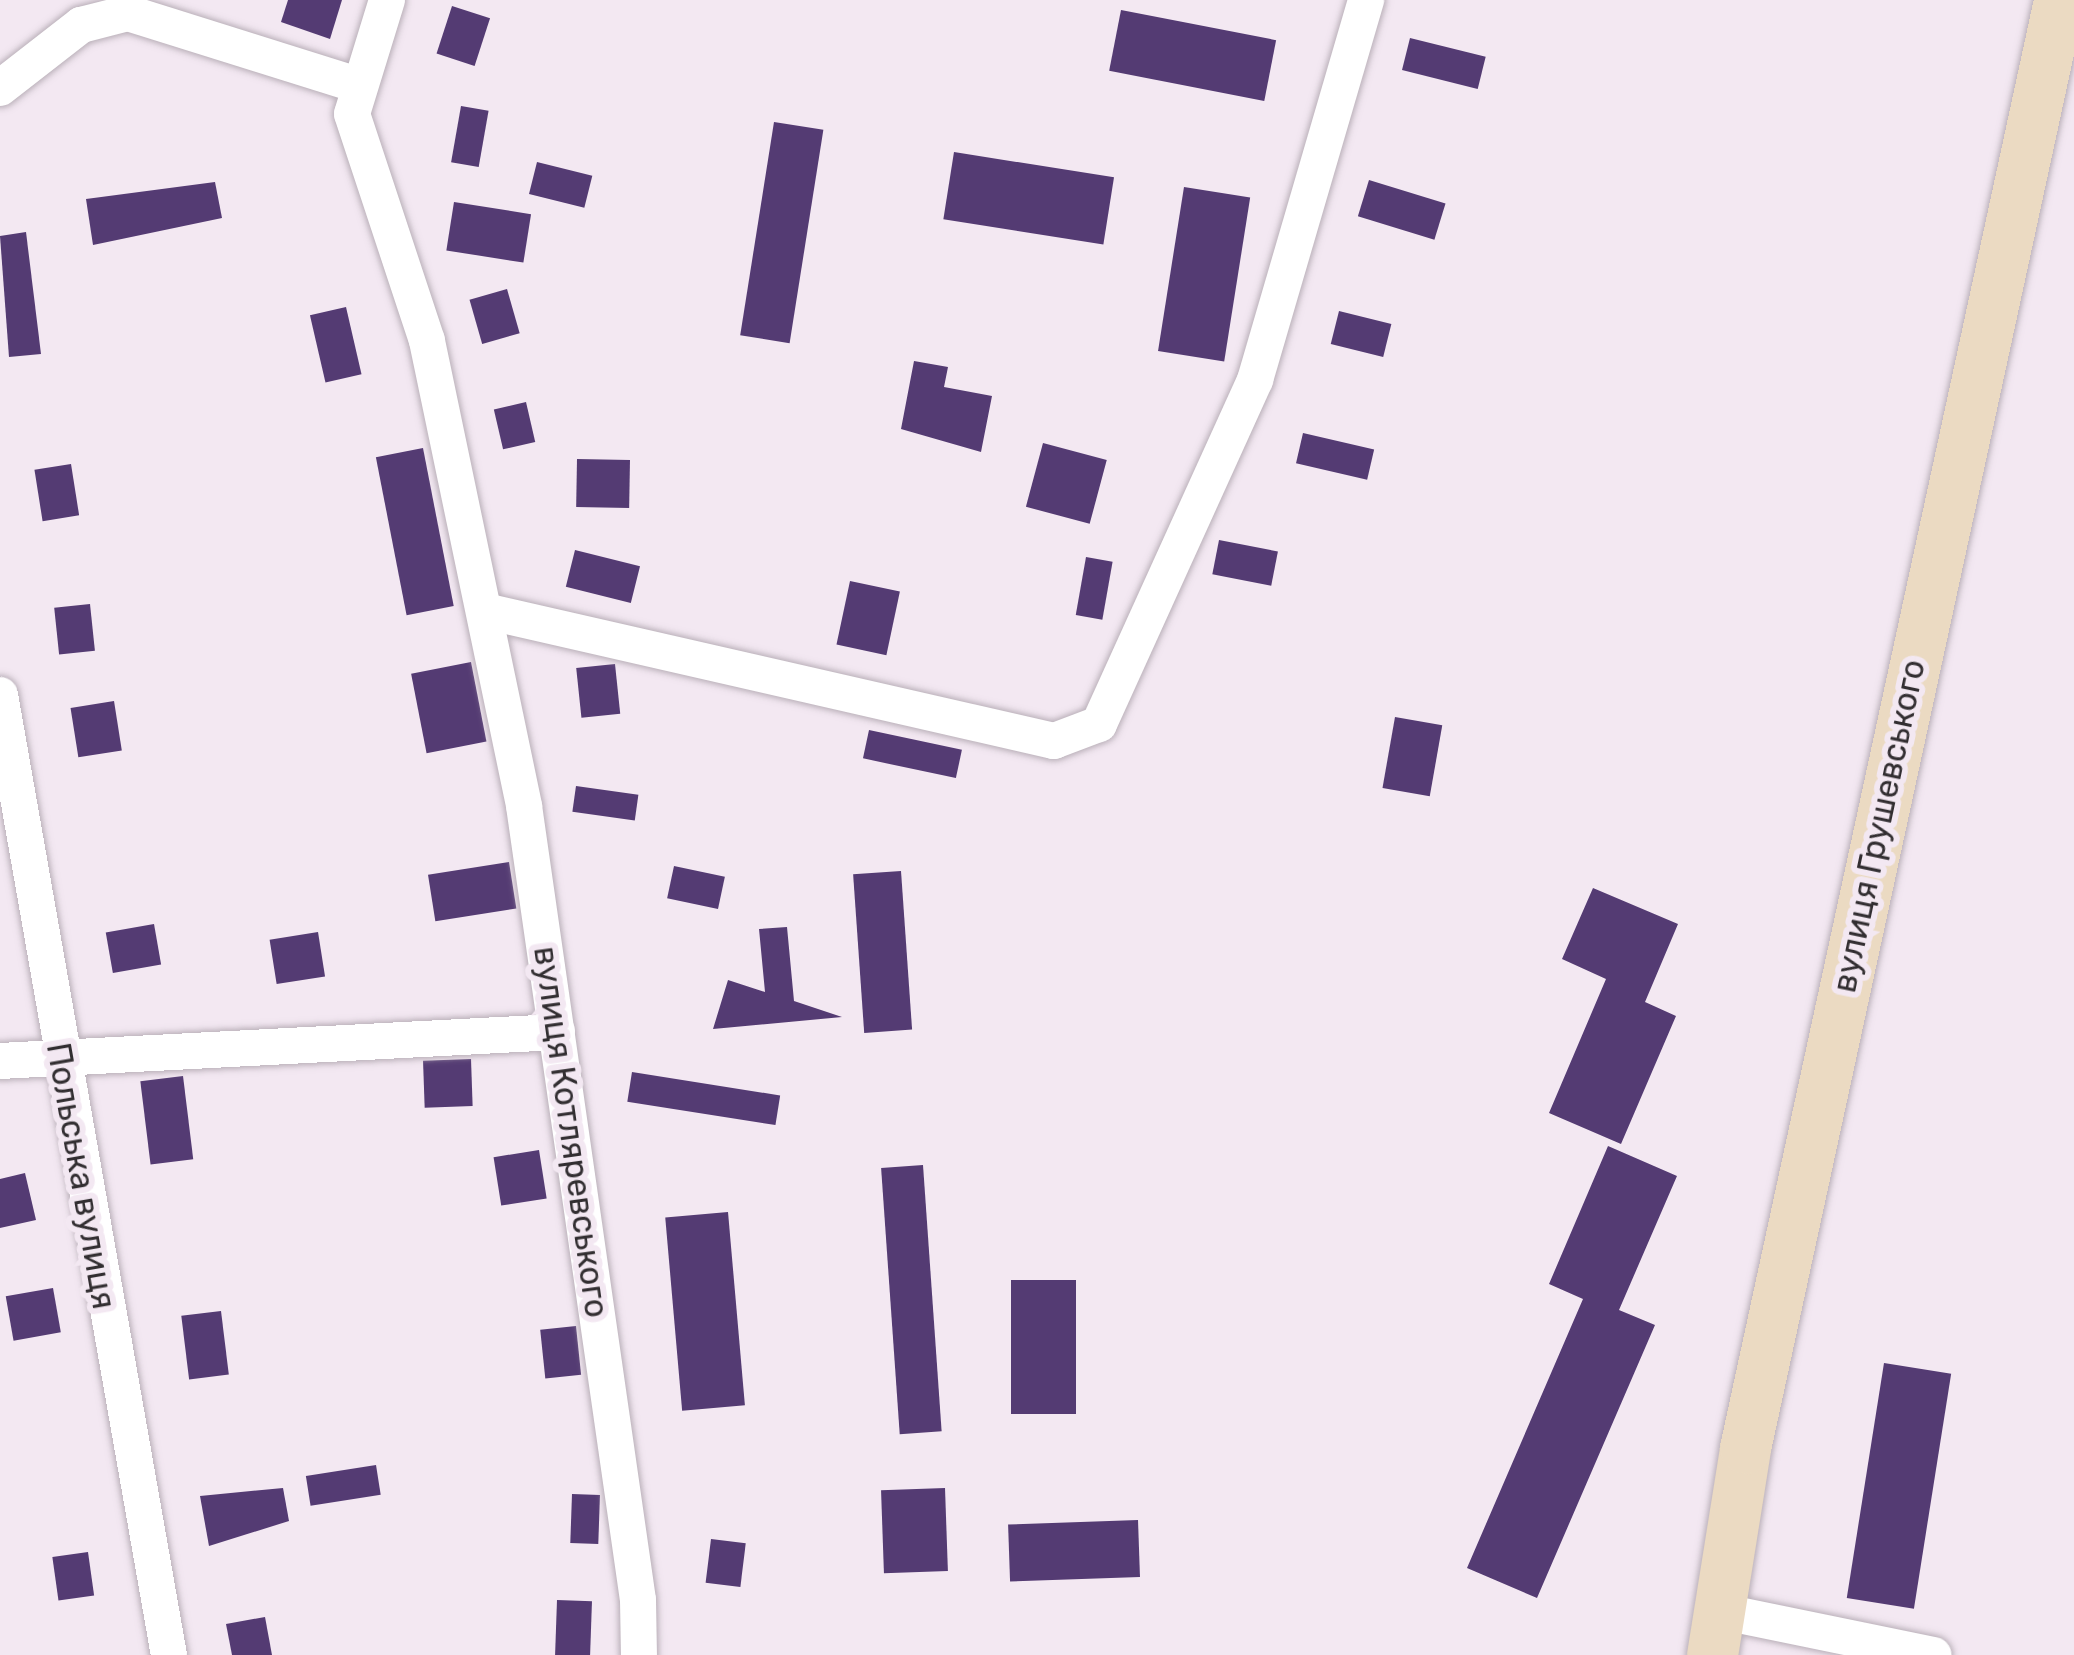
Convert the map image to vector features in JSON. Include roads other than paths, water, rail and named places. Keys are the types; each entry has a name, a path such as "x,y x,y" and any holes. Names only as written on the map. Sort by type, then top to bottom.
{"main road":[{"name":"вулиця Грушевського","path":"1716,1633 1744,1448 2059,0"}],"street":[{"name":"вулиця Котляревського","path":"387,0 352,114 427,341 485,611 557,1031 638,1600 639,1655"},
{"path":"485,611 1054,741 1100,724 1255,380 1366,0"},
{"path":"0,88 81,26 128,13 358,85"},
{"name":"Польська вулиця","path":"0,695 58,1056 169,1655"},
{"path":"0,1061 557,1031"},
{"path":"1716,1633 1934,1655"}]}
